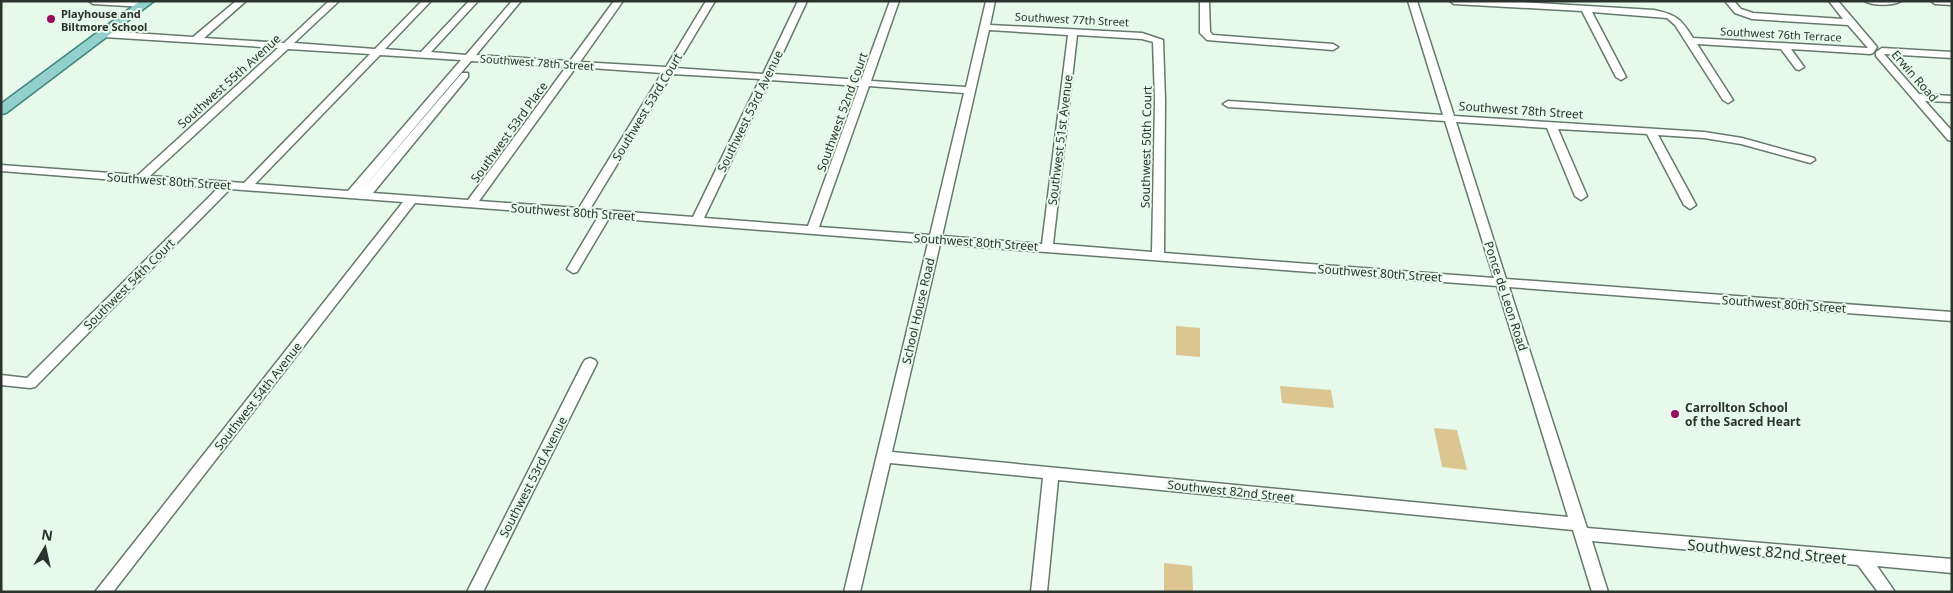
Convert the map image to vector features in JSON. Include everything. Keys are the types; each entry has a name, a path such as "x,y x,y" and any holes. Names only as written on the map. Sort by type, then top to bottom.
{"main road":[{"path":"1,110 146,3"}],"street":[{"path":"93,1 146,3"},
{"path":"195,40 242,1"},
{"name":"Southwest 55th Avenue","path":"140,179 335,1"},
{"path":"246,187 427,1"},
{"path":"427,51 474,1"},
{"path":"364,196 517,1"},
{"path":"351,195 528,1"},
{"name":"Southwest 53rd Place","path":"471,204 619,1"},
{"name":"Southwest 53rd Court","path":"583,212 711,1"},
{"name":"Southwest 53rd Avenue","path":"697,221 803,1"},
{"name":"Southwest 52nd Court","path":"812,230 895,1"},
{"name":"School House Road","path":"852,592 991,1"},
{"path":"1204,1 1205,33 1210,38 1333,47"},
{"name":"Ponce de Leon Road","path":"1412,1 1600,592"},
{"path":"1454,1 1658,13 1670,16 1679,23 1728,100"},
{"path":"1729,1 1741,13 1756,16 1850,22"},
{"name":"Erwin Road","path":"1832,1 1952,138"},
{"path":"1869,1 1897,1"},
{"path":"1935,1 1952,2"},
{"path":"1584,8 1621,77"},
{"name":"Southwest 77th Street","path":"985,27 1142,36 1156,39"},
{"name":"Southwest 51st Avenue","path":"1047,248 1073,32"},
{"name":"Southwest 78th Street","path":"104,34 378,51 427,51 474,58 970,90"},
{"name":"Southwest 50th Court","path":"1156,39 1160,44 1158,256"},
{"name":"Southwest 76th Terrace","path":"1690,41 1952,55"},
{"path":"1784,46 1799,67"},
{"path":"1916,97 1952,99"},
{"name":"Southwest 78th Street","path":"1228,104 1551,124 1722,137 1810,160"},
{"path":"1551,124 1581,196"},
{"path":"1652,132 1690,205"},
{"name":"Southwest 80th Street","path":"1,168 1952,317"},
{"name":"Southwest 54th Court","path":"1,380 30,383 227,186"},
{"name":"Southwest 54th Avenue","path":"102,592 412,199"},
{"path":"573,269 606,214"},
{"name":"Southwest 53rd Avenue","path":"475,592 590,362"},
{"name":"Southwest 82nd Street","path":"884,457 1863,559 1952,566"},
{"path":"1039,592 1051,473"},
{"path":"1863,559 1887,592"}],"shaded area":[{"path":"1176,326 1200,328 1200,357 1176,355"},
{"path":"1280,386 1331,390 1334,408 1282,403"},
{"path":"1434,428 1457,430 1467,470 1442,467"},
{"path":"1164,563 1192,566 1193,592 1164,592"}],"place":[{"name":"Playhouse and Biltmore School","path":"51,19"},
{"name":"Carrollton School of the Sacred Heart","path":"1675,414"}]}
